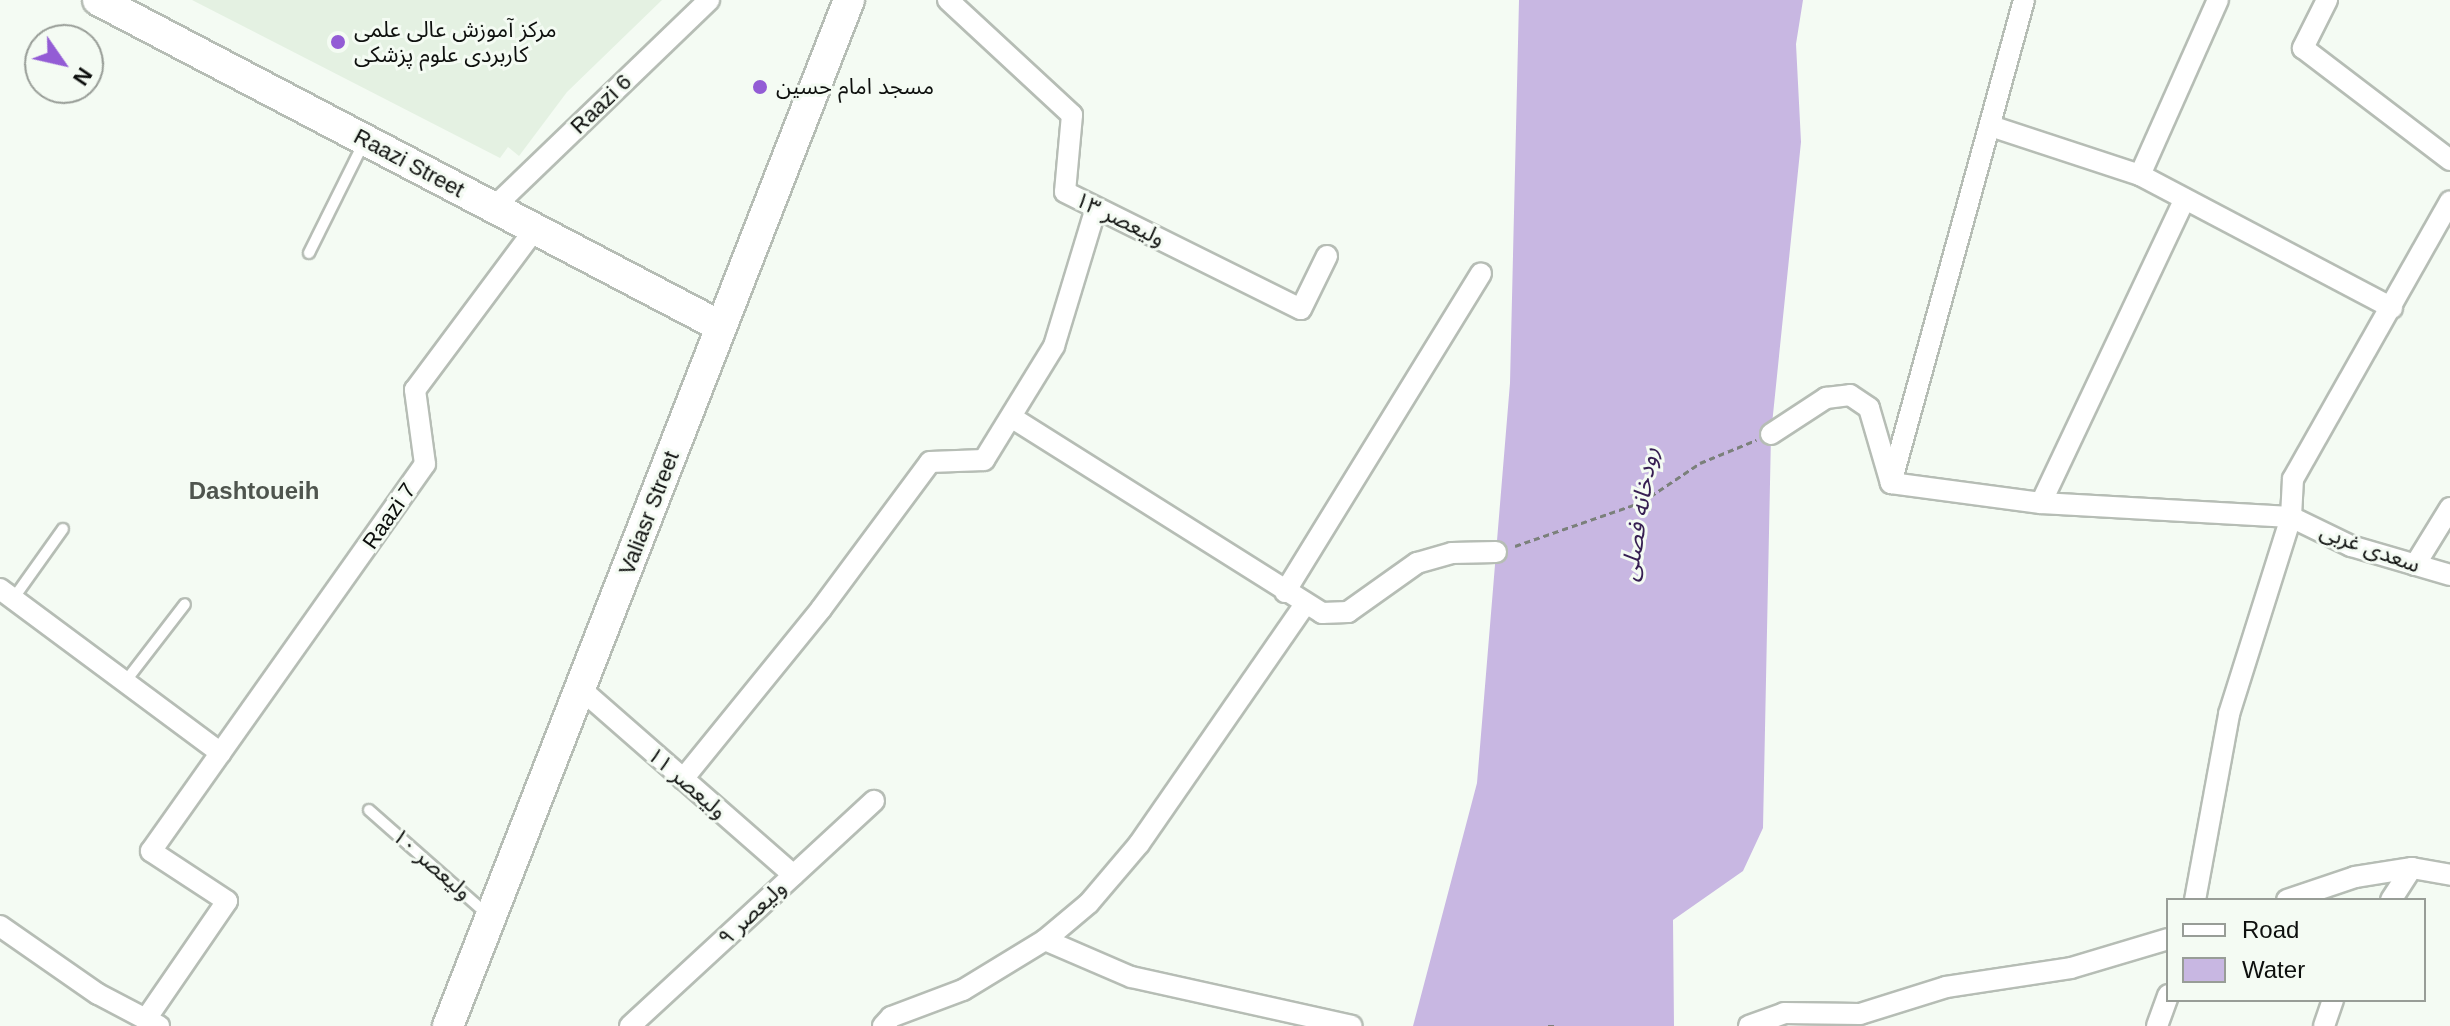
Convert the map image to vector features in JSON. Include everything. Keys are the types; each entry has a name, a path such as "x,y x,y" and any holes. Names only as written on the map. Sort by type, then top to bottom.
{"main road":[{"name":"Raazi Street","path":"98,0 720,326"},
{"name":"Valiasr Street","path":"448,1026 494,919 720,326 849,0"}],"street":[{"name":"Raazi 6","path":"493,208 709,0"},
{"name":"ولیعصر ۱۳","path":"948,0 1072,115 1065,192 1301,309 1327,256"},
{"path":"1891,483 2024,0"},
{"path":"2140,175 2218,0"},
{"path":"2327,0 2303,48 2450,160"},
{"path":"1991,126 2140,175 2392,308"},
{"path":"2041,503 2185,199"},
{"path":"2195,898 2229,714 2291,517 2293,479 2392,308 2442,242 2450,201"},
{"path":"683,779 821,609 930,462 984,460 1054,346 1096,208"},
{"name":"Raazi 7","path":"152,1022 227,901 151,851 425,464 415,390 535,229"},
{"path":"1285,592 1481,274"},
{"path":"1771,434 1826,398 1850,395 1869,408 1891,483"},
{"path":"1011,417 1322,613 1348,612 1417,563 1452,553 1496,552"},
{"path":"1891,483 2041,503 2291,517"},
{"path":"2415,565 2450,508"},
{"name":"سعدی غربی","path":"2291,517 2351,546 2450,575"},
{"path":"7,594 221,753"},
{"path":"883,1026 891,1017 963,990 1045,940 1089,903 1139,844 1305,604"},
{"name":"ولیعصر ۱۱","path":"582,690 793,875"},
{"name":"ولیعصر ۹","path":"630,1026 874,801"},
{"path":"2293,898 2355,877 2412,868 2450,875"},
{"path":"2392,898 2412,868"},
{"path":"0,926 98,994 152,1022"},
{"path":"1045,940 1131,977 1352,1026"},
{"path":"1749,1026 1784,1013 1860,1014 1946,987 2071,968 2166,940"},
{"path":"2157,1026 2166,1001"},
{"path":"2324,1026 2332,1002"}],"lane":[{"path":"309,253 365,141"},
{"path":"7,594 63,529"},
{"path":"125,682 185,604"},
{"name":"ولیعصر ۱۰","path":"369,810 494,919"}],"path":[{"path":"1496,552 1642,502 1700,463 1771,434"},
{"path":"1548,1026 1557,1026"}],"shaded area":[{"path":"192,0 662,0 567,92 519,156 508,147 500,158"}],"water":[{"name":"رودخانه فصلی","path":"1519,0 1803,0 1796,44 1801,142 1771,434 1763,828 1743,871 1673,920 1674,1026 1413,1026 1477,783 1510,383"}],"place":[{"name":"مرکز آموزش عالی علمی کاربردی علوم پزشکی","path":"338,42"},
{"name":"مسجد امام حسین","path":"760,87"}],"district":[{"name":"Dashtoueih","path":"254,491"}]}
